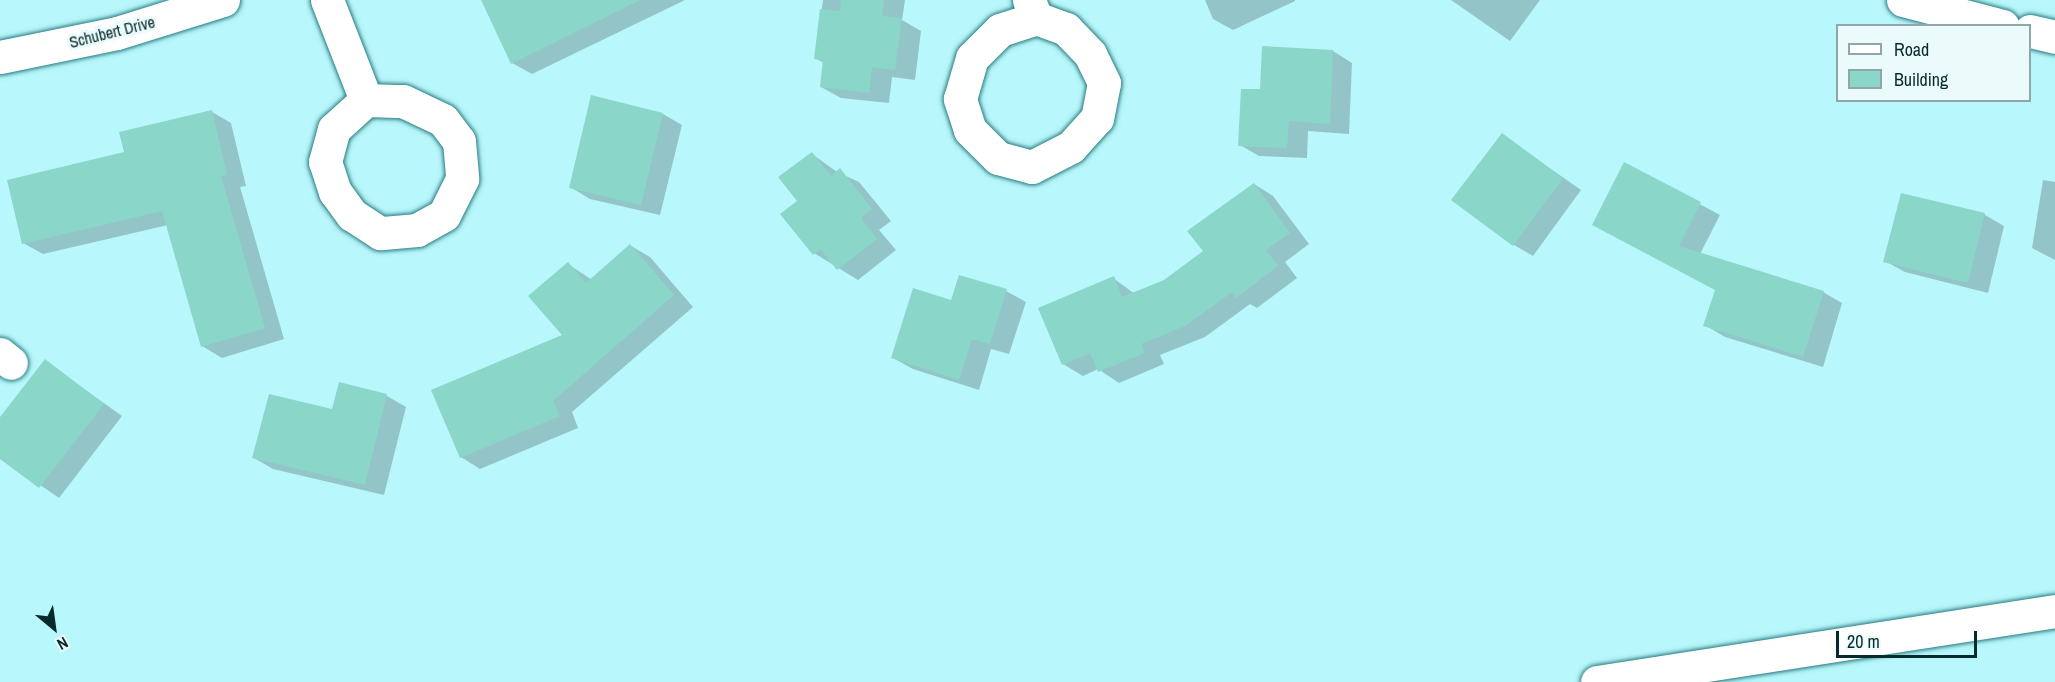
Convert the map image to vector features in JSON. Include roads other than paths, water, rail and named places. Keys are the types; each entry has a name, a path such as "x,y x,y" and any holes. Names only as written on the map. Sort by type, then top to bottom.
{"main road":[{"name":"Schubert Drive","path":"0,57 117,33 223,0"},
{"path":"327,0 366,100"},
{"path":"1903,0 1995,24"},
{"path":"1033,9 1065,29 1090,54 1104,83 1097,118 1071,147 1032,167 998,159 970,130 960,99 972,58 1000,30 1033,9"},
{"path":"2031,32 2055,37"},
{"path":"366,100 403,101 443,120 459,141 462,179 444,215 417,230 380,233 352,215 335,192 325,162 334,129 366,100"},
{"path":"1598,682 2055,611"}]}
